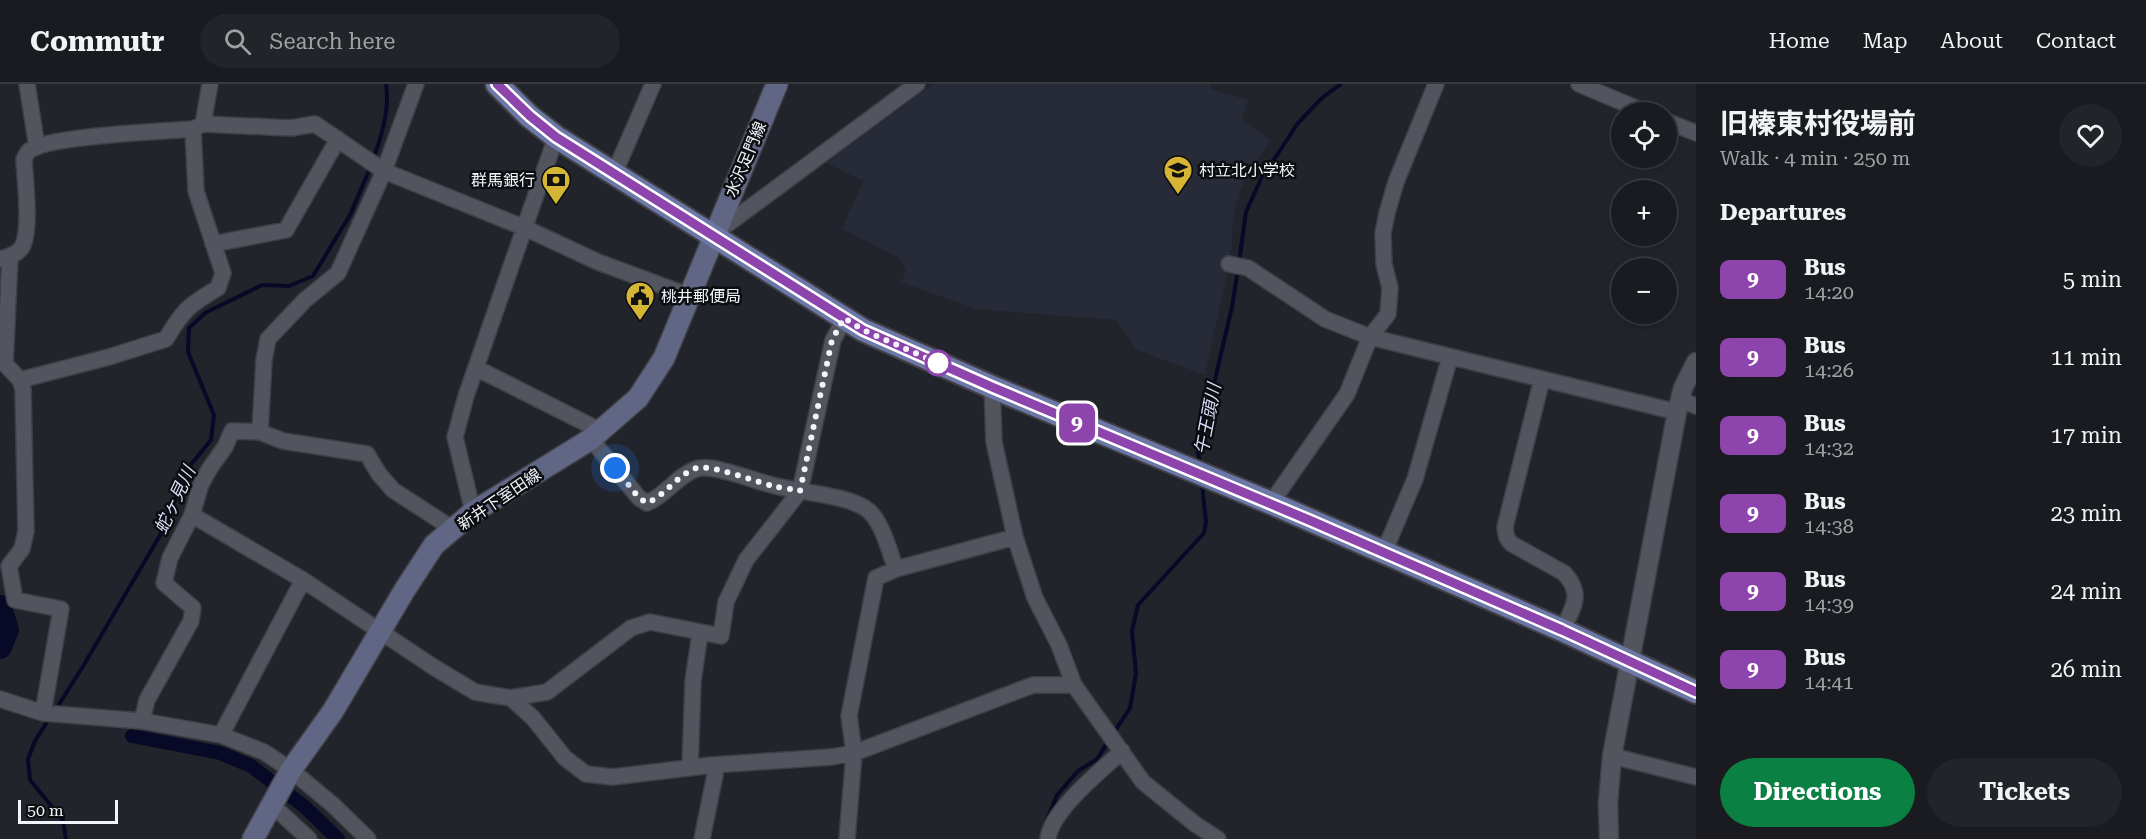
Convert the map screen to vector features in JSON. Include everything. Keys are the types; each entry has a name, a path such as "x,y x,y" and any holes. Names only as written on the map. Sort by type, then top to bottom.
{"main road":[{"path":"497,84 556,137 863,330 992,387 1384,552 1696,692"},
{"name":"水沢足門線","path":"714,235 777,84"},
{"name":"新井下室田線","path":"253,839 291,770 333,711 434,545 473,512 596,435 638,398 664,358 714,235"}],"street":[{"path":"27,84 37,147"},
{"path":"20,380 109,357 166,339 179,316 192,303 218,288 223,273 196,191 198,126 210,84"},
{"path":"260,432 264,360 268,339 305,300 338,273 384,171 416,84"},
{"path":"614,174 653,84"},
{"path":"714,235 917,84"},
{"path":"1271,503 1347,394 1370,337 1388,314 1390,288 1384,264 1383,233 1387,213 1396,182 1436,84"},
{"path":"1579,84 1621,102"},
{"path":"43,713 61,609 15,600 9,566 22,549 26,531 23,389 20,380 5,364 5,258 23,245 26,223 24,159 28,152 37,147 86,137 198,126 291,128 315,124 384,171 525,228 598,262 690,296"},
{"path":"1677,125 1696,133"},
{"path":"473,512 454,437 466,396 556,137"},
{"path":"213,244 286,230 338,139"},
{"path":"1229,264 1248,268 1325,320 1370,337 1542,379 1684,406"},
{"path":"192,515 303,580 380,632 476,692 511,698 547,692 631,628 650,622 721,636 726,602 746,560 800,491 832,340 844,318"},
{"path":"1384,552 1415,479 1450,357"},
{"path":"1609,839 1609,782 1612,756 1684,406 1683,388 1696,362"},
{"path":"476,368 587,422 639,498 647,503 656,499 681,477 697,468 712,468 774,486 850,501 868,511 879,526 896,569"},
{"path":"1542,379 1505,527 1507,540 1564,573 1570,580 1576,595 1574,605 1562,630"},
{"path":"992,387 994,442 1014,537 1035,598 1059,645 1074,685 1143,782 1193,831 1218,839"},
{"path":"142,721 147,700 191,621 193,608 164,583 170,558 192,515 201,484 225,447 232,431 260,432 283,441 367,454 379,474 393,490 453,529"},
{"path":"847,839 854,753 849,716 876,578 896,569 1014,537"},
{"path":"221,735 303,580"},
{"path":"690,768 693,681 700,633"},
{"path":"511,698 533,718 565,758 586,774 614,777 854,753 1034,685 1074,685"},
{"path":"0,699 43,713 142,721 221,735 264,752 291,770 333,805 368,839"},
{"path":"1048,839 1062,809 1120,748"},
{"path":"1612,756 1696,777"},
{"path":"702,839 717,765"},
{"path":"271,804 309,839"}],"shaded area":[{"path":"933,84 1211,84 1210,89 1248,100 1242,120 1270,140 1241,187 1233,216 1232,245 1227,274 1205,375 1137,350 1116,320 976,309 901,282 906,271 899,258 842,229 863,181 827,163"}],"waterway":[{"name":"蛇ヶ見川","path":"373,159 384,122 387,103 386,84"},
{"name":"午王頭川","path":"1239,262 1246,212 1264,172 1298,123 1322,98 1341,84"},
{"name":"蛇ヶ見川","path":"56,709 169,520 178,490 188,468 211,440 214,415 188,352 189,328 205,313 262,285 289,286 313,276 350,215 371,166"},
{"name":"午王頭川","path":"1200,464 1198,452 1232,307 1238,269"},
{"name":"午王頭川","path":"1113,734 1130,708 1136,674 1132,631 1138,605 1204,533 1206,522 1202,484"},
{"path":"0,607 7,630 0,647"},
{"name":"蛇ヶ見川","path":"50,717 35,741 28,759 30,780 63,820 66,839"},
{"path":"132,736 220,753 251,766 305,807 338,839"},
{"name":"午王頭川","path":"1046,823 1057,795 1078,771 1097,759 1109,740"}],"bus line":[{"name":"9","path":"497,84 556,137 863,330 992,387 1271,503 1562,630 1696,692"}],"place":[{"name":"村立北小学校","path":"1178,196"},
{"name":"群馬銀行","path":"556,206"},
{"name":"桃井郵便局","path":"640,322"}],"route":[{"path":"615,468 639,498 647,503 656,499 681,477 697,468 712,468 800,491 832,340 844,318 863,330 938,363"}]}
